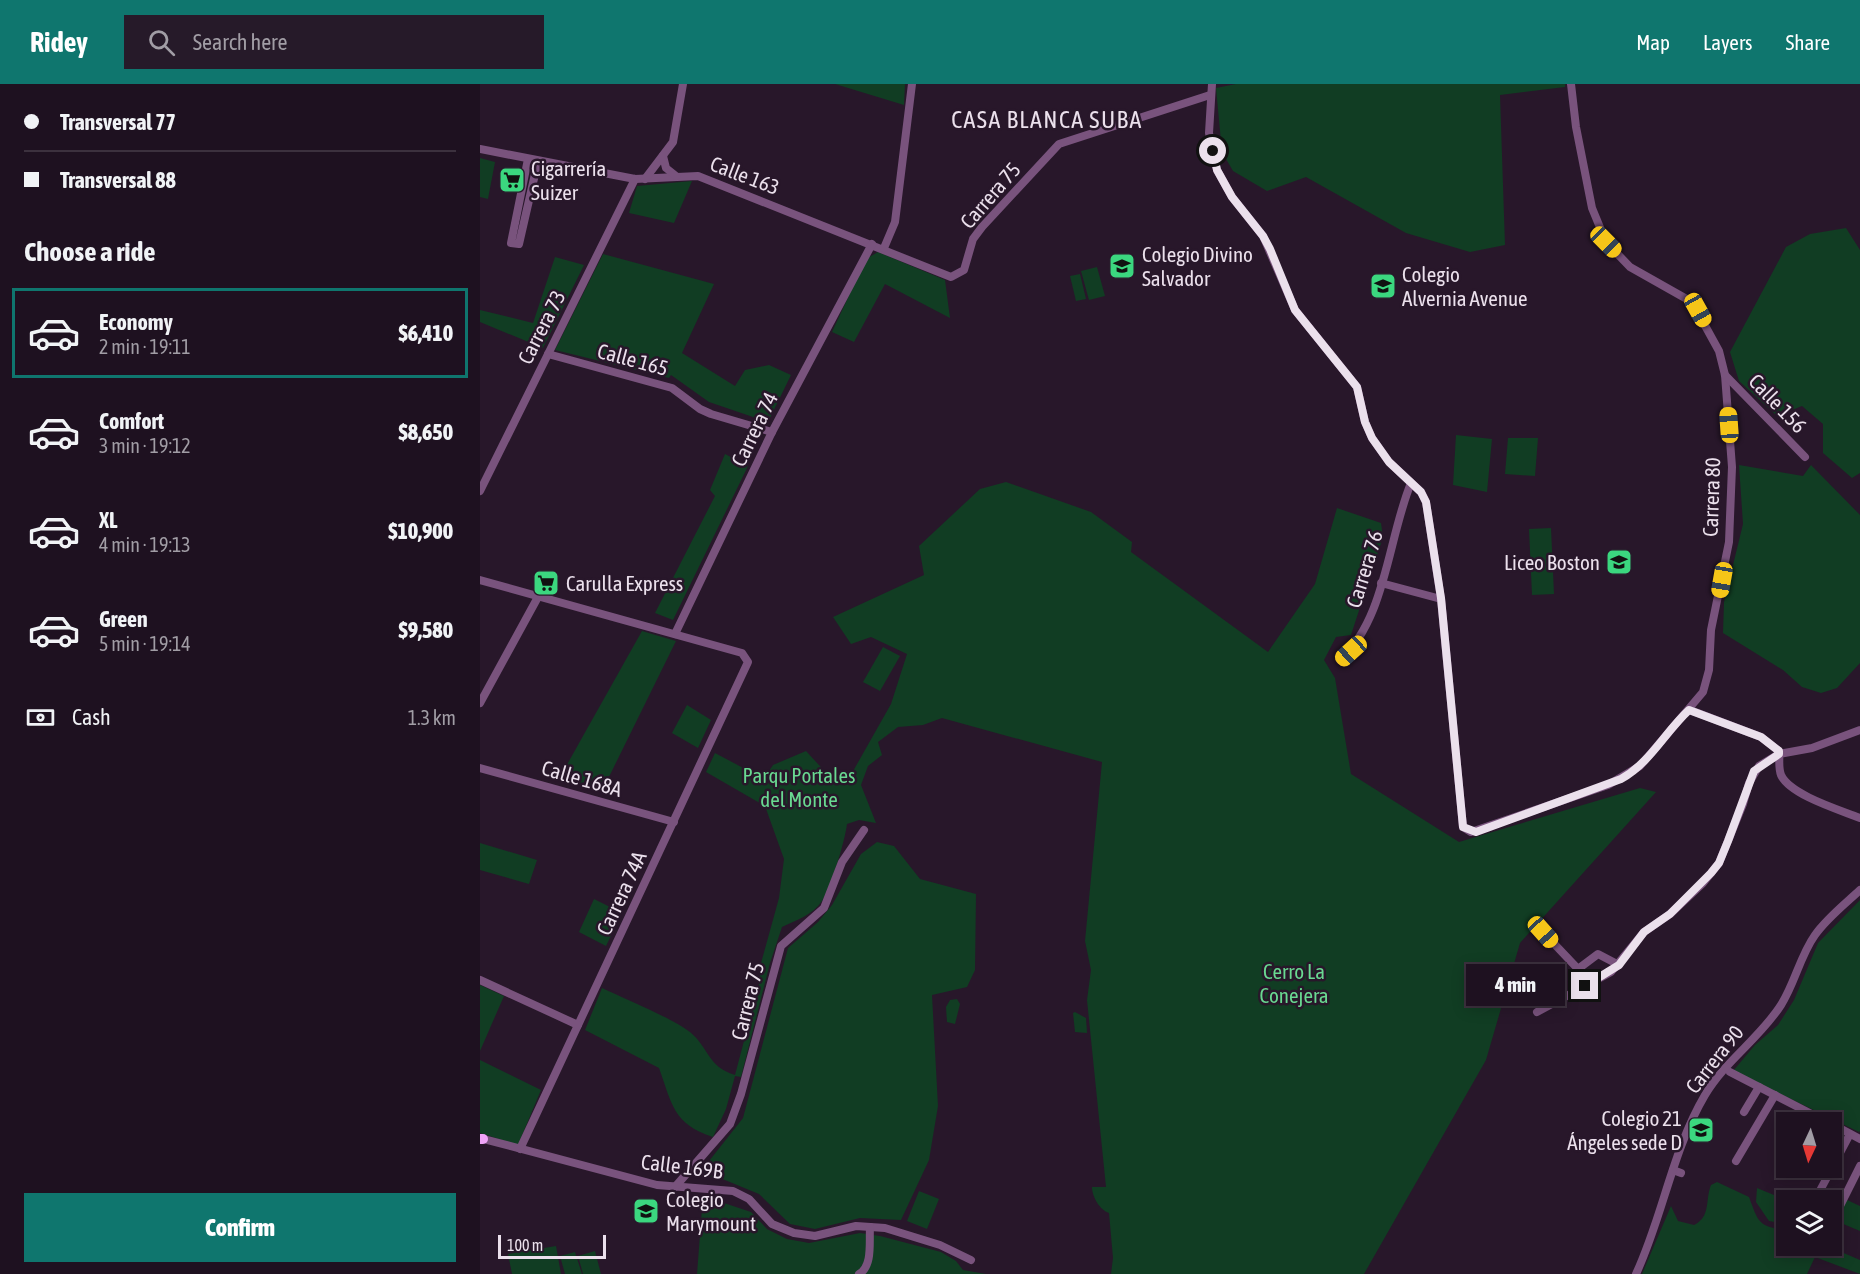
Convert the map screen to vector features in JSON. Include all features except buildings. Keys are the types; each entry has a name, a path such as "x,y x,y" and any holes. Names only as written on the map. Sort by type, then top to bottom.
{"street":[{"path":"645,179 673,142 684,84"},
{"path":"884,248 895,222 912,84"},
{"path":"1212,84 1209,133 1217,170 1232,197 1263,236 1295,310 1357,387 1365,422 1372,438 1389,462 1424,496 1429,511 1441,598 1381,583"},
{"name":"Carrera 80","path":"1441,598 1463,827 1471,832 1579,796 1630,774 1640,766 1669,730 1698,700 1706,683 1711,630 1729,542 1732,467 1725,375 1719,351 1692,302 1630,267 1606,242 1592,208 1576,127 1571,84"},
{"name":"Carrera 75","path":"951,278 964,270 970,246 982,227 1053,150 1067,140 1210,95"},
{"name":"Calle 163","path":"480,149 635,179 689,175 706,178 884,248 951,278"},
{"path":"663,155 666,168 676,176"},
{"path":"528,159 511,243 519,244 538,161"},
{"name":"Carrera 73","path":"480,490 494,472 548,354 635,179"},
{"path":"524,182 533,183"},
{"name":"Carrera 74","path":"675,634 772,432 872,244"},
{"name":"Calle 165","path":"548,354 672,388 679,391 700,410 772,432"},
{"name":"Calle 156","path":"1725,375 1805,457"},
{"name":"Carrera 76","path":"1340,660 1361,637 1381,583 1400,509 1411,483"},
{"path":"480,580 675,634"},
{"path":"522,592 528,602 529,613"},
{"path":"480,703 538,597"},
{"name":"Carrera 74A","path":"520,1149 747,666 747,658 742,653 675,634"},
{"path":"1689,710 1761,737 1777,748 1780,772 1790,785 1803,794 1860,818"},
{"path":"1537,1012 1619,965 1644,932 1674,910 1719,863 1754,771 1779,754 1812,748 1860,730"},
{"name":"Calle 168A","path":"480,768 674,822"},
{"name":"Carrera 75","path":"675,1187 730,1124 741,1094 781,946 824,908 842,862 864,830"},
{"name":"Carrera 90","path":"1636,1274 1653,1233 1682,1143 1707,1093 1738,1051 1777,1011 1815,935 1860,890"},
{"path":"1543,932 1574,967 1583,968 1594,955 1598,954 1619,965"},
{"path":"480,980 578,1025"},
{"path":"1730,1072 1808,1112"},
{"path":"1744,1112 1759,1087"},
{"path":"1736,1161 1775,1095"},
{"path":"1842,1130 1860,1139"},
{"path":"1820,1190 1850,1134"},
{"name":"Calle 169B","path":"481,1139 652,1184 733,1191 749,1199 772,1224 794,1233 815,1236 847,1227 899,1231 940,1245 970,1260"},
{"path":"1842,1205 1856,1183 1860,1166"},
{"path":"1672,1170 1681,1173"},
{"path":"859,1274 864,1271 869,1260 870,1227"}],"green space":[{"path":"835,84 905,84 904,105"},
{"path":"1236,84 1565,84 1565,87 1500,95 1505,245 1470,252 1406,233 1306,177 1267,191 1233,171 1222,152 1216,88"},
{"path":"480,158 495,162 488,199 480,197"},
{"path":"692,181 674,223 629,213 637,186"},
{"path":"1846,228 1860,250 1860,473 1852,478 1823,453 1823,424 1802,406 1777,416 1739,381 1730,352 1786,247 1810,234"},
{"path":"878,252 945,280 950,318 885,284 854,342 832,332 866,259"},
{"path":"603,254 714,284 682,353 735,386 745,370 769,365 791,375 768,422 709,402 671,375 669,378 555,350"},
{"path":"555,257 584,265 543,348 480,322 480,310 533,323"},
{"path":"1097,267 1105,296 1089,300 1081,271"},
{"path":"1080,274 1086,299 1076,301 1070,276"},
{"path":"1456,435 1492,439 1487,492 1453,485"},
{"path":"1508,438 1538,438 1535,476 1505,474"},
{"path":"725,454 748,466 673,620 655,613 715,496 710,490"},
{"path":"1739,465 1803,476 1811,465 1860,515 1860,663 1837,688 1821,693 1802,687 1783,670 1723,633 1724,602 1743,524"},
{"name":"Cerro La Conejera","path":"1006,482 1091,512 1132,542 1131,552 1268,652 1315,584 1337,508 1381,523 1383,537 1351,635 1336,637 1324,660 1335,678 1351,774 1459,842 1640,788 1656,792 1520,943 1486,1060 1364,1274 1111,1274 1113,1258 1109,1213 1097,1203 1092,1187 1106,1187 1087,1000 1091,970 1085,941 1102,762 942,718 923,725 898,727 878,742 882,755 868,766 861,785 876,823 859,820 847,824 837,864 822,901 809,914 782,927 770,963 741,1077 735,1076 726,1109 713,1137 700,1132 682,1119 671,1102 659,1068 585,1030 602,988 690,1032 719,1067 735,1075 779,898 784,859 765,806 706,772 715,753 764,779 773,765 806,751 830,777 833,775 848,780 891,704 907,654 871,637 851,644 833,617 924,575 919,546 980,489"},
{"path":"1551,528 1554,594 1532,595 1529,529"},
{"path":"642,631 676,641 603,789 560,777"},
{"path":"883,647 900,656 880,691 863,682"},
{"path":"687,705 711,720 698,748 672,733"},
{"path":"877,842 894,846 920,879 976,894 975,970 967,987 932,995 938,1106 929,1160 901,1220 860,1218 815,1229 790,1224 759,1194 720,1178 698,1175 743,1118 788,948 818,922 832,905 861,854"},
{"path":"480,843 537,860 529,884 480,870"},
{"path":"594,899 622,913 606,946 579,932"},
{"path":"1860,900 1859,1132 1842,1124 1842,1112 1818,1112 1733,1071 1755,1045 1778,1025 1794,1000 1818,943"},
{"path":"480,985 504,996 480,1051"},
{"path":"957,999 960,1004 955,1024 947,1022 946,1007 950,1000"},
{"path":"1073,1013 1086,1018 1087,1033 1075,1032"},
{"path":"480,1060 541,1090 518,1145 480,1133"},
{"path":"1717,1182 1749,1197 1761,1222 1776,1228 1776,1256 1842,1256 1842,1252 1860,1260 1860,1274 1815,1257 1807,1274 1642,1274 1671,1206 1678,1221 1694,1225 1705,1213 1711,1185"},
{"path":"1757,1188 1776,1196 1776,1222 1769,1221 1756,1202"},
{"path":"919,1191 939,1199 927,1229 907,1221"},
{"path":"703,1196 751,1212 767,1229 787,1239 809,1243 860,1233 880,1236 941,1252 956,1261 963,1270 986,1274 697,1274"},
{"path":"1845,1199 1860,1206 1860,1231 1842,1224 1842,1206"},
{"path":"556,1246 561,1274 512,1274 508,1254"},
{"path":"595,1251 601,1274 583,1274 578,1256"},
{"path":"575,1252 582,1274 565,1274 560,1256"}],"place":[{"name":"Cigarrería Suizer","path":"512,180"},
{"name":"Colegio Divino Salvador","path":"1122,266"},
{"name":"Colegio Alvernia Avenue","path":"1383,286"},
{"name":"Liceo Boston","path":"1619,562"},
{"name":"Carulla Express","path":"546,583"},
{"name":"Colegio 21 Ángeles sede D","path":"1701,1130"},
{"name":"Colegio Marymount","path":"646,1211"}],"district":[{"name":"CASA BLANCA SUBA","path":"1047,119"}],"route":[{"path":"1213,151 1217,170 1232,197 1263,236 1270,249 1286,294 1295,310 1360,392 1365,422 1372,438 1389,462 1421,492 1426,502 1432,525 1441,598 1463,827 1476,832 1621,779 1640,766 1669,730 1689,710 1761,737 1779,751 1779,754 1768,759 1754,771 1719,863 1703,883 1670,914 1644,932 1611,972 1585,986"}],"park label":[{"name":"Parqu Portales del Monte","path":"799,787"}]}
